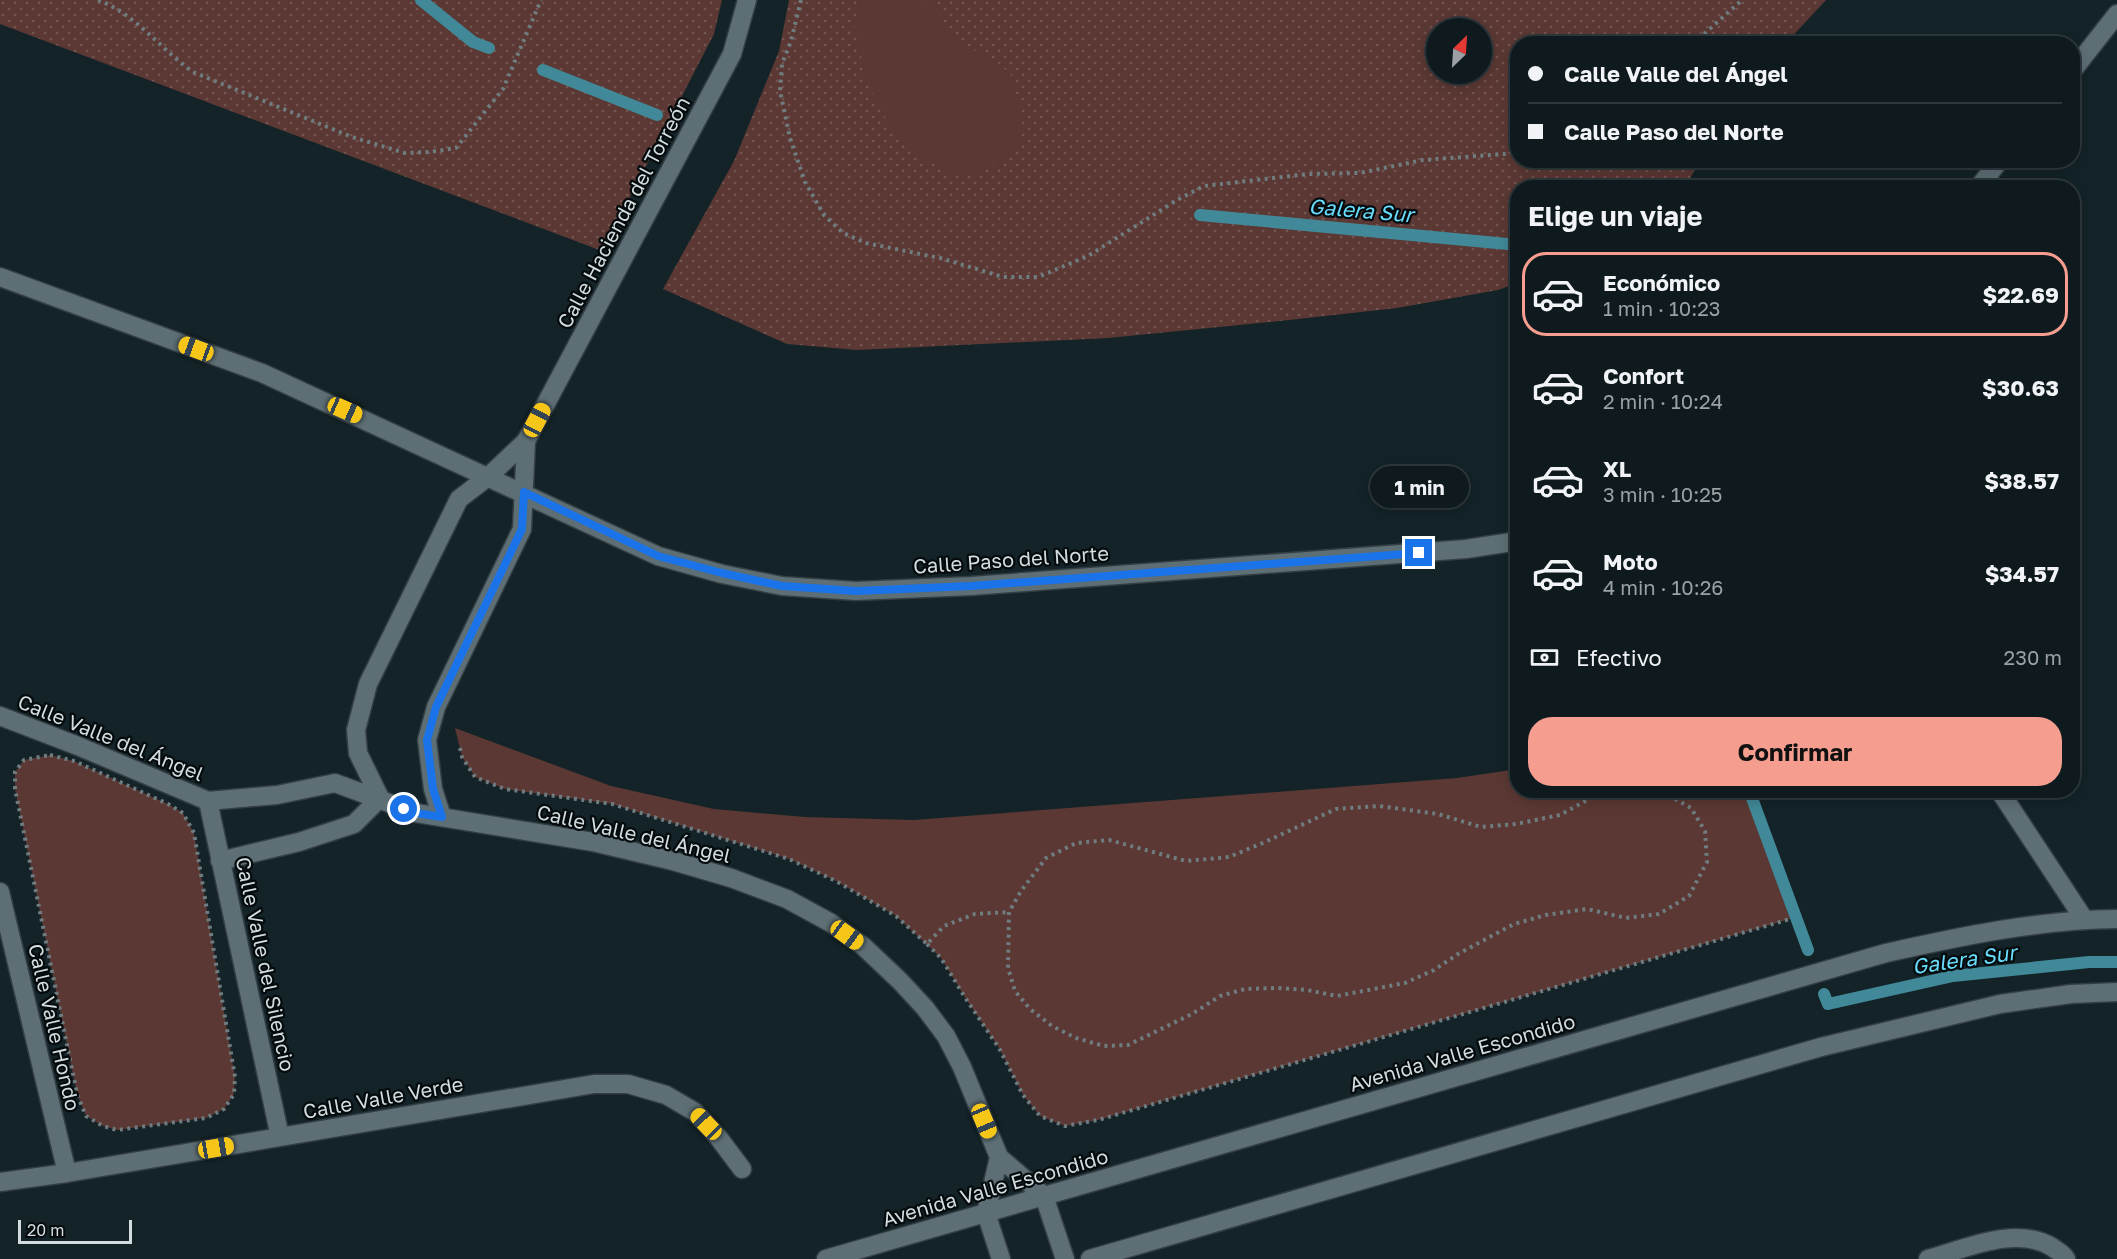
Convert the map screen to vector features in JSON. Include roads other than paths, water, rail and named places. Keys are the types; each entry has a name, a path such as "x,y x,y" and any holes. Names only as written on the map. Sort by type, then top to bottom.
{"street":[{"name":"Calle Hacienda del Torreón","path":"380,798 358,753 356,730 369,684 459,499 489,476 526,441 732,54 747,0"},
{"path":"2080,61 2117,14"},
{"path":"1984,180 1994,168"},
{"name":"Calle Paso del Norte","path":"0,277 262,373 524,492 658,556 782,586 856,591 971,586 1419,553 1510,542"},
{"name":"Calle Hacienda del Torreón","path":"442,817 433,789 427,740 436,707 522,529 526,441"},
{"name":"Calle Valle del Ángel","path":"0,716 208,801 277,795 335,783 416,813 593,842 732,878 787,899 831,923 863,946 925,1008 946,1036 962,1067 999,1156 1044,1196 1065,1259"},
{"path":"220,861 299,842 354,824 380,798"},
{"path":"2004,798 2084,919"},
{"name":"Calle Valle del Silencio","path":"208,801 280,1137"},
{"name":"Calle Valle Hondo","path":"0,892 66,1173"},
{"name":"Avenida Valle Escondido","path":"826,1259 1886,953 1981,932 2084,919 2117,919"},
{"path":"1090,1259 1821,1047 2000,1004 2071,994 2117,992"},
{"name":"Calle Valle Verde","path":"0,1182 66,1173 594,1084 628,1084 666,1095 694,1112 718,1137 741,1169"},
{"path":"999,1156 986,1213 1001,1259"},
{"path":"1928,1259 1989,1242 2020,1237 2042,1241 2064,1255 2066,1259"}],"waterway":[{"name":"Galera Sur","path":"421,0 473,42 489,48"},
{"name":"Galera Sur","path":"543,70 657,115"},
{"name":"Galera Sur","path":"1200,215 1510,244"},
{"name":"Galera Sur","path":"1752,798 1808,950"},
{"name":"Galera Sur","path":"1824,994 1828,1004 1953,976 2089,962 2117,962"}]}
